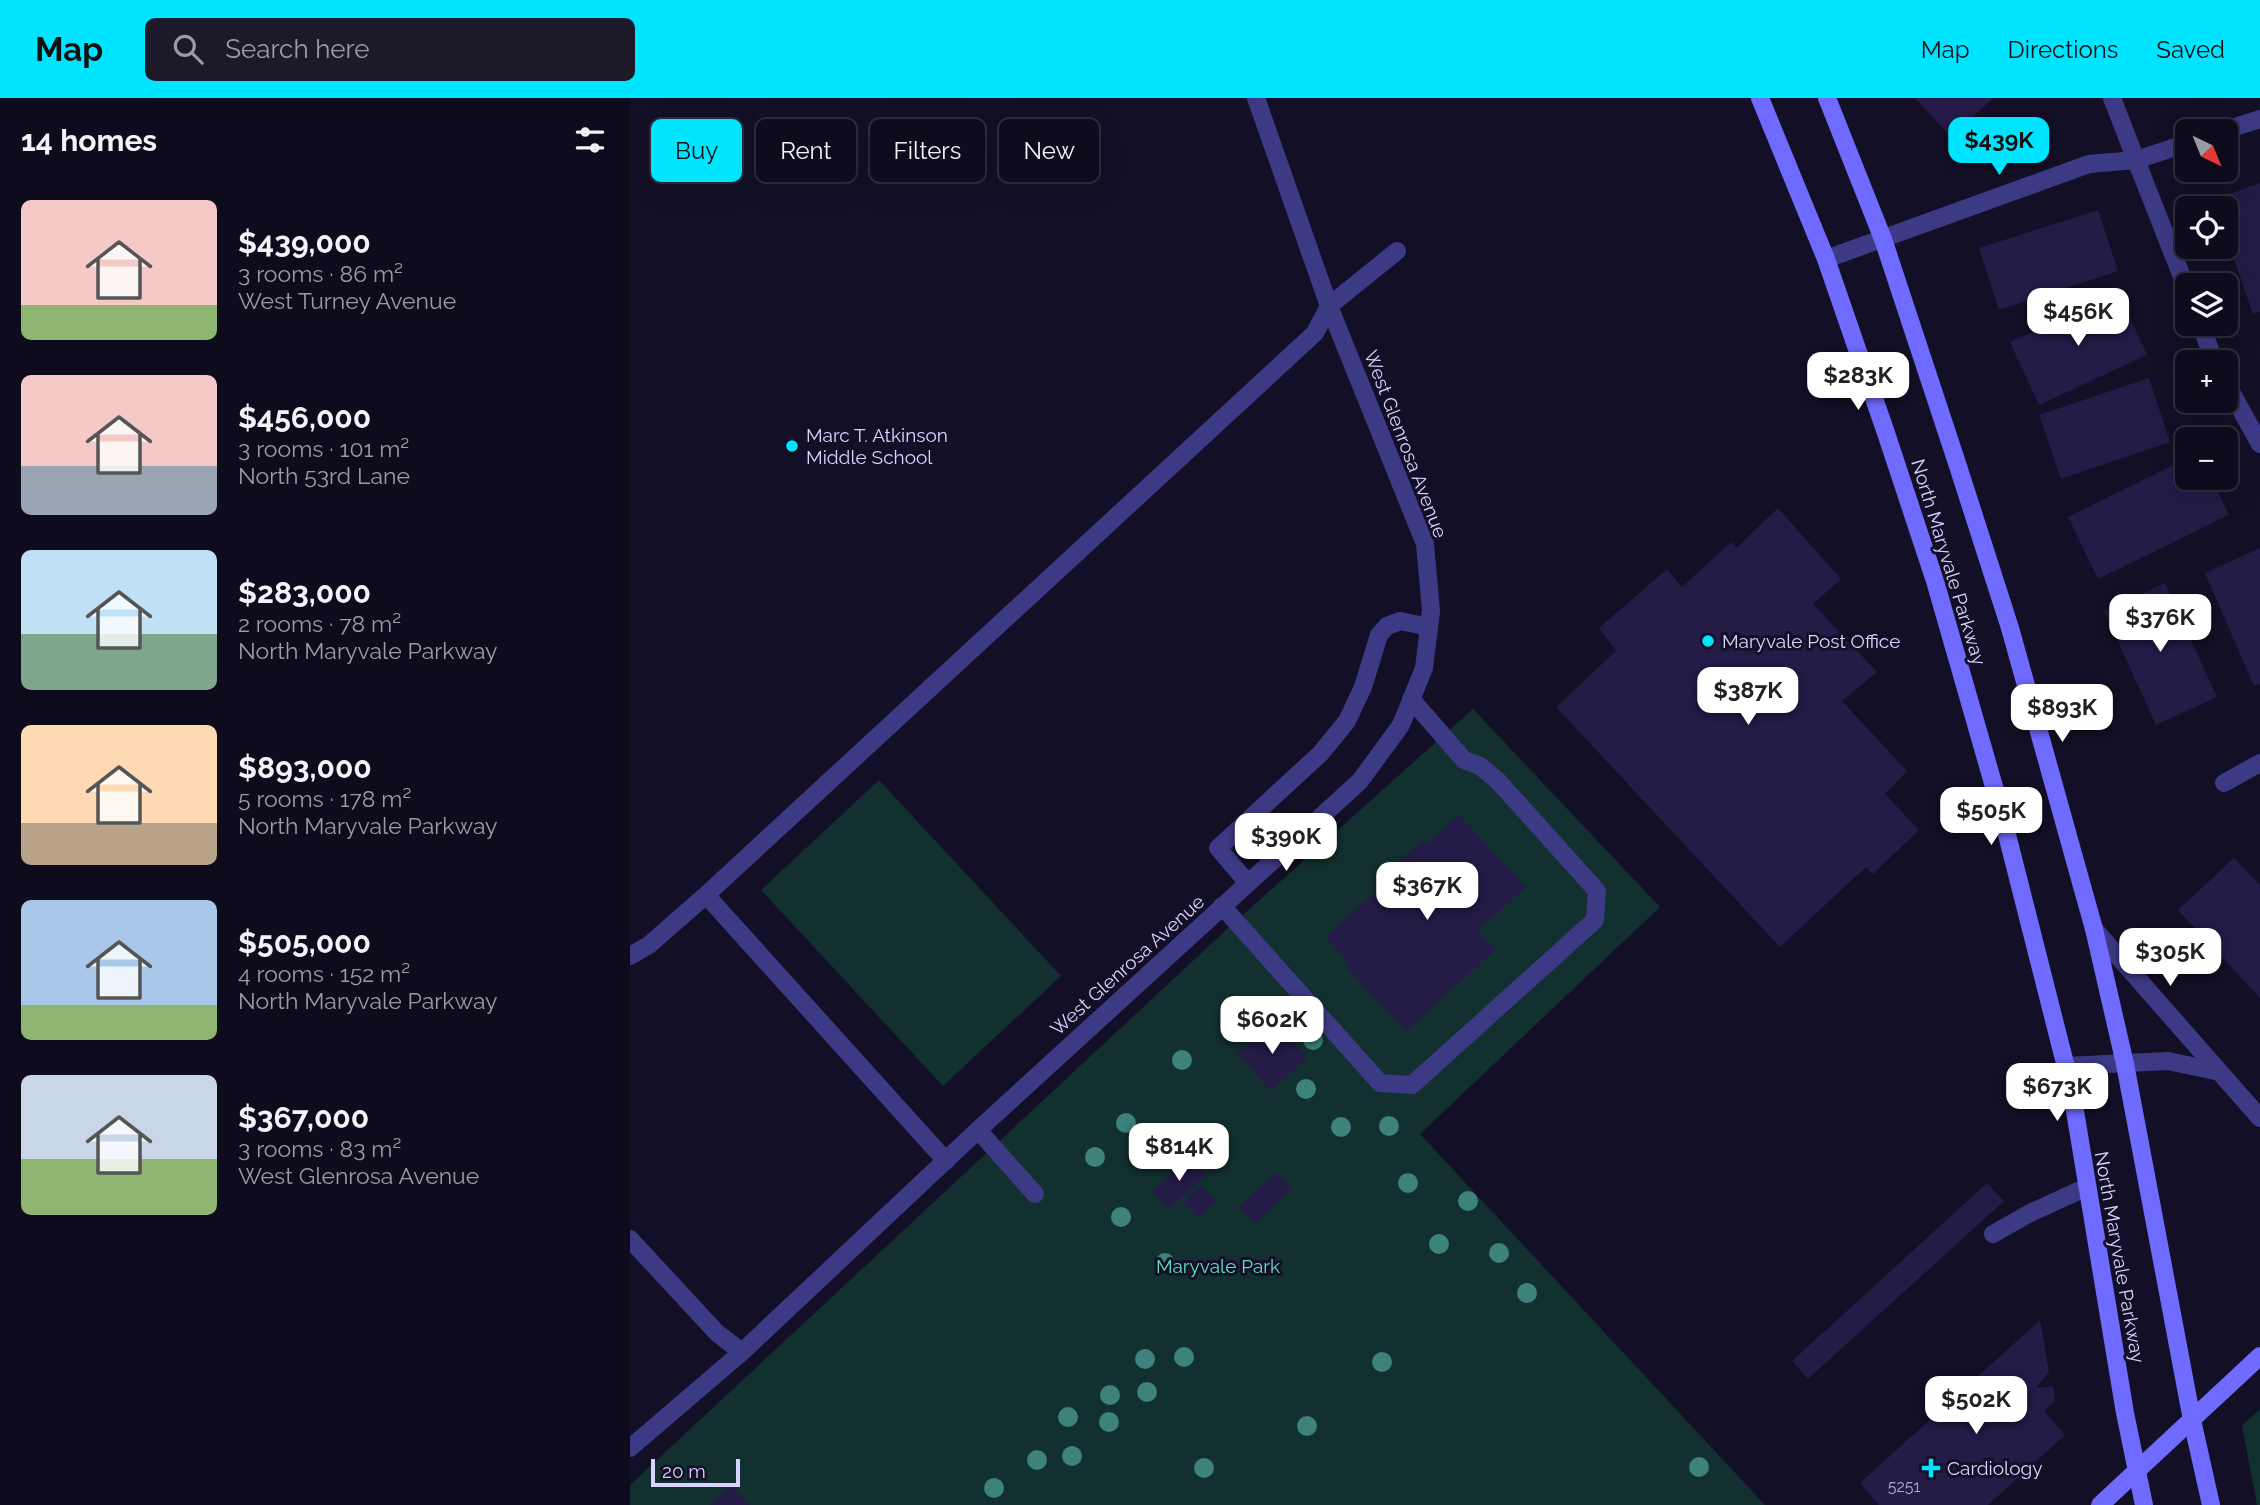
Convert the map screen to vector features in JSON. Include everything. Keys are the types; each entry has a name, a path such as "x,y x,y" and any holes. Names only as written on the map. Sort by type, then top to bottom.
{"street":[{"name":"West Glenrosa Avenue","path":"630,1448 742,1352 978,1130 1360,780 1401,725 1424,668 1431,611 1425,544 1329,306 1256,98"},
{"name":"North Maryvale Parkway","path":"1760,98 1826,259 1935,581 2001,811 2066,1066 2144,1505"},
{"name":"North Maryvale Parkway","path":"1826,98 1883,239 2010,628 2094,929 2125,1064 2192,1419 2211,1505"},
{"path":"2112,98 2181,273"},
{"path":"2238,126 2260,119"},
{"path":"1826,259 2089,164 2136,160 2175,147"},
{"path":"630,956 649,945 706,895 1315,333 1329,306 1397,251"},
{"path":"2238,405 2260,444"},
{"path":"1247,882 1218,848 1321,753 1347,721 1363,687 1380,635 1387,626 1400,621 1429,627"},
{"path":"1222,906 1380,1083 1412,1085 1595,920 1597,891 1498,781 1480,766 1464,760 1411,699"},
{"path":"2224,783 2260,763"},
{"path":"706,895 946,1161"},
{"path":"2094,929 2260,1118"},
{"path":"2066,1066 2168,1061 2220,1072"},
{"path":"978,1130 1035,1194"},
{"path":"1993,1234 2029,1213 2087,1188"},
{"path":"630,1239 717,1333 742,1352"},
{"path":"2100,1505 2260,1356"}],"green space":[{"name":"Maryvale Park","path":"1473,709 1660,907 1420,1134 1765,1505 630,1505 630,1485 1226,930"},
{"path":"879,780 1061,976 943,1086 761,890"},
{"path":"2260,1409 2260,1505 2257,1505 2242,1426"}],"building":[{"path":"1915,98 1993,98 1951,137"},
{"path":"2260,183 2260,312 2253,314 2234,259 2238,259 2238,196 2224,196"},
{"path":"2098,210 2118,271 1999,310 1979,248"},
{"path":"2118,292 2147,355 2039,405 2010,342"},
{"path":"2149,378 2170,442 2061,479 2039,415"},
{"path":"2175,464 2175,490 2217,490 2229,515 2098,579 2068,517"},
{"path":"1778,508 1841,579 1813,604 1877,672 1842,701 1907,771 1885,794 1919,830 1873,874 1866,867 1780,947 1556,707 1616,651 1599,628 1667,569 1682,587 1731,542 1736,548"},
{"path":"2260,548 2260,684 2254,686 2205,573"},
{"path":"2165,583 2217,697 2156,725 2104,611"},
{"path":"1459,815 1526,887 1477,931 1495,950 1406,1031 1346,967 1350,965 1326,937 1379,889 1374,884 1422,840 1426,844"},
{"path":"2234,858 2260,885 2260,998 2178,910"},
{"path":"1273,1021 1307,1058 1271,1091 1237,1054"},
{"path":"1190,1157 1206,1174 1169,1209 1152,1192"},
{"path":"1276,1172 1292,1189 1254,1224 1238,1207"},
{"path":"1987,1183 2004,1201 1808,1379 1792,1361"},
{"path":"1200,1185 1216,1201 1199,1218 1183,1202"},
{"path":"2040,1320 2049,1372 2036,1388 2053,1386 2055,1401 2044,1411 2065,1435 1988,1505 1879,1505 1860,1483"},
{"path":"731,1485 750,1505 710,1505"}],"place":[{"name":"Marc T. Atkinson Middle School","path":"792,446"},
{"name":"Maryvale Post Office","path":"1708,641"},
{"name":"Cardiology","path":"1931,1468"}]}
